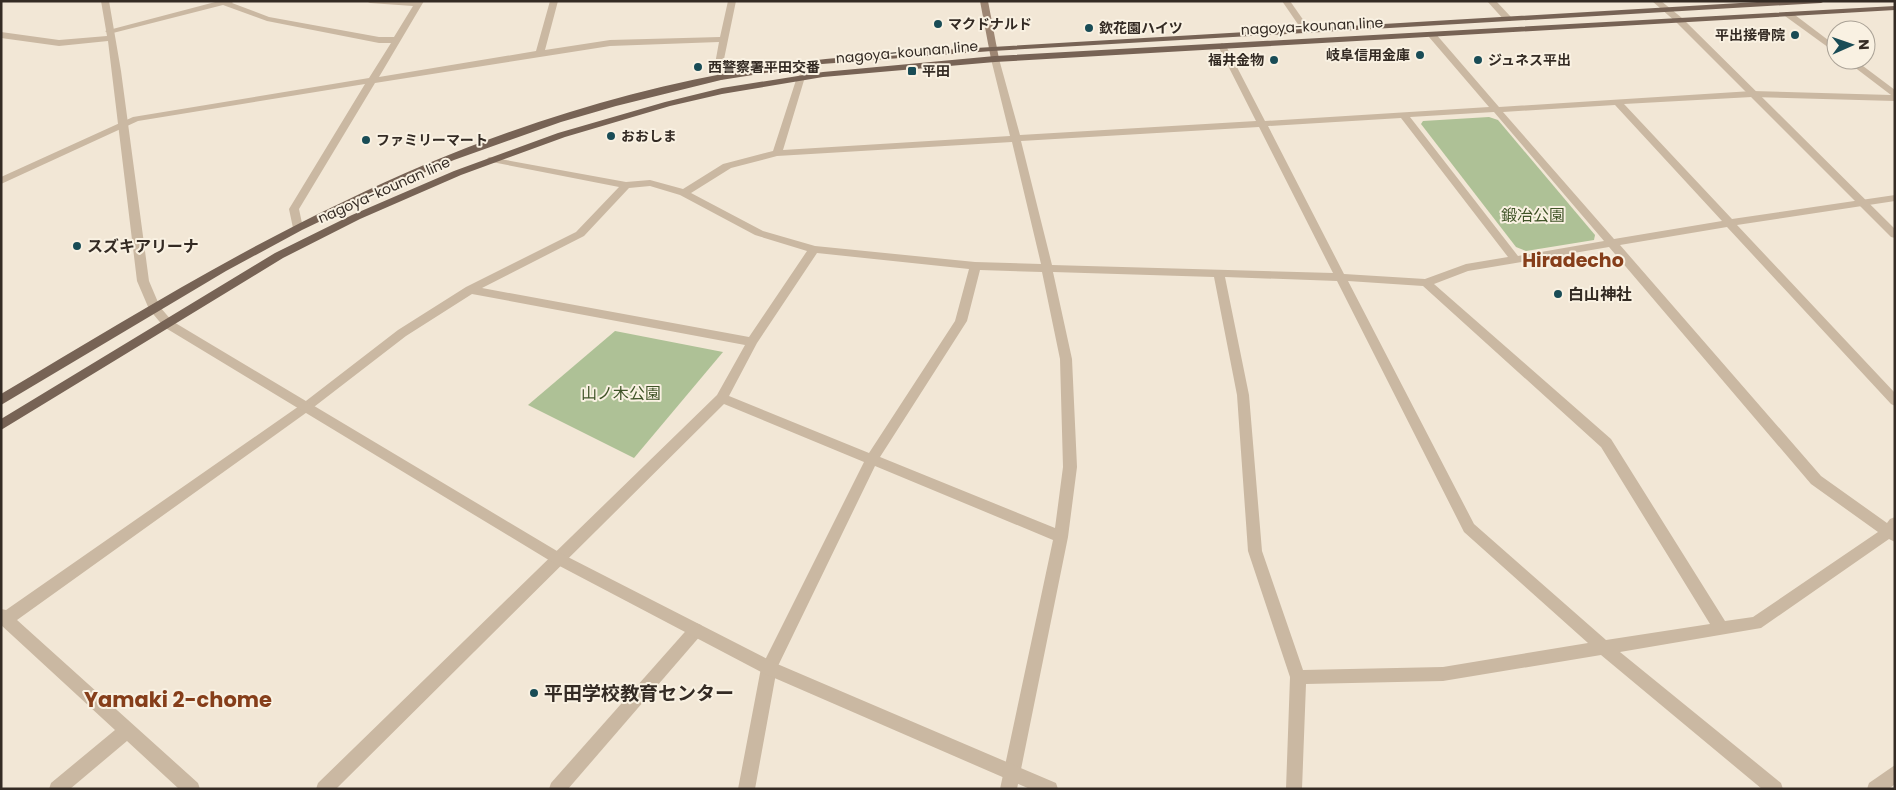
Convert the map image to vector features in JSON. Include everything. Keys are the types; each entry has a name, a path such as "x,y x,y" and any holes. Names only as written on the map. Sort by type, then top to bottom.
{"main road":[{"path":"984,1 994,54"},
{"name":"nagoya-kounan line","path":"1,425 305,241 401,196 492,159 584,127 653,107 724,91 801,77 994,54 1308,31 1820,1"},
{"name":"nagoya-kounan line","path":"1,400 155,309 298,228 390,184 495,142 578,114 722,77 850,60 1222,46 1895,8"}],"street":[{"path":"105,1 124,123 143,281 155,309 168,324 557,558 768,668 1050,789"},
{"path":"298,228 294,210 419,3 370,1"},
{"path":"540,53 554,1"},
{"path":"722,77 719,64 722,39 732,1"},
{"path":"1286,1 1308,31"},
{"path":"1491,1 1508,19"},
{"path":"1656,1 1679,20 1895,235"},
{"path":"1,35 59,43 110,35 227,2 267,19 379,40 397,40"},
{"path":"1788,14 1826,42"},
{"path":"1298,677 1443,674 1756,622 1893,530 1816,480 1432,35"},
{"path":"1,181 136,119 540,53 610,44 722,39"},
{"path":"1222,46 1469,528 1604,648 1775,789"},
{"path":"994,54 1039,229 1066,359 1070,467 1060,537 1008,789"},
{"path":"1862,70 1895,96"},
{"path":"777,153 801,77"},
{"path":"684,193 727,166 777,153 1499,111 1752,94 1895,96"},
{"path":"1618,103 1895,401"},
{"path":"1404,116 1516,260"},
{"path":"492,159 626,185 650,183 684,193 759,233 814,248 975,266 1340,277 1426,284 1466,268 1729,223 1895,198"},
{"path":"192,789 126,731 4,617 306,407 402,334 470,290 580,234 626,185"},
{"path":"324,789 722,398 752,342 814,248"},
{"path":"746,789 768,668 871,460 961,321 975,266"},
{"path":"1219,273 1243,395 1256,551 1298,677 1294,789"},
{"path":"1426,284 1606,443 1721,628"},
{"path":"470,290 752,342"},
{"path":"722,398 1060,537"},
{"path":"556,789 696,630"},
{"path":"57,789 126,731"},
{"path":"1875,789 1895,774"}],"green space":[{"name":"鍛冶公園","path":"1489,117 1498,120 1595,235 1594,240 1526,251 1516,247 1421,124 1423,121"},
{"name":"山ノ木公園","path":"615,331 723,352 634,458 528,405"}],"place":[{"name":"マクドナルド","path":"938,24"},
{"name":"欽花園ハイツ","path":"1089,28"},
{"name":"平出接骨院","path":"1795,35"},
{"name":"岐阜信用金庫","path":"1420,55"},
{"name":"福井金物","path":"1274,60"},
{"name":"ジュネス平出","path":"1478,60"},
{"name":"西警察署平田交番","path":"698,67"},
{"name":"平田","path":"912,71"},
{"name":"おおしま","path":"611,136"},
{"name":"ファミリーマート","path":"366,140"},
{"name":"スズキアリーナ","path":"77,246"},
{"name":"白山神社","path":"1558,294"},
{"name":"平田学校教育センター","path":"534,693"}],"district":[{"name":"Hiradecho","path":"1573,260"},
{"name":"Yamaki 2-chome","path":"178,700"}]}
